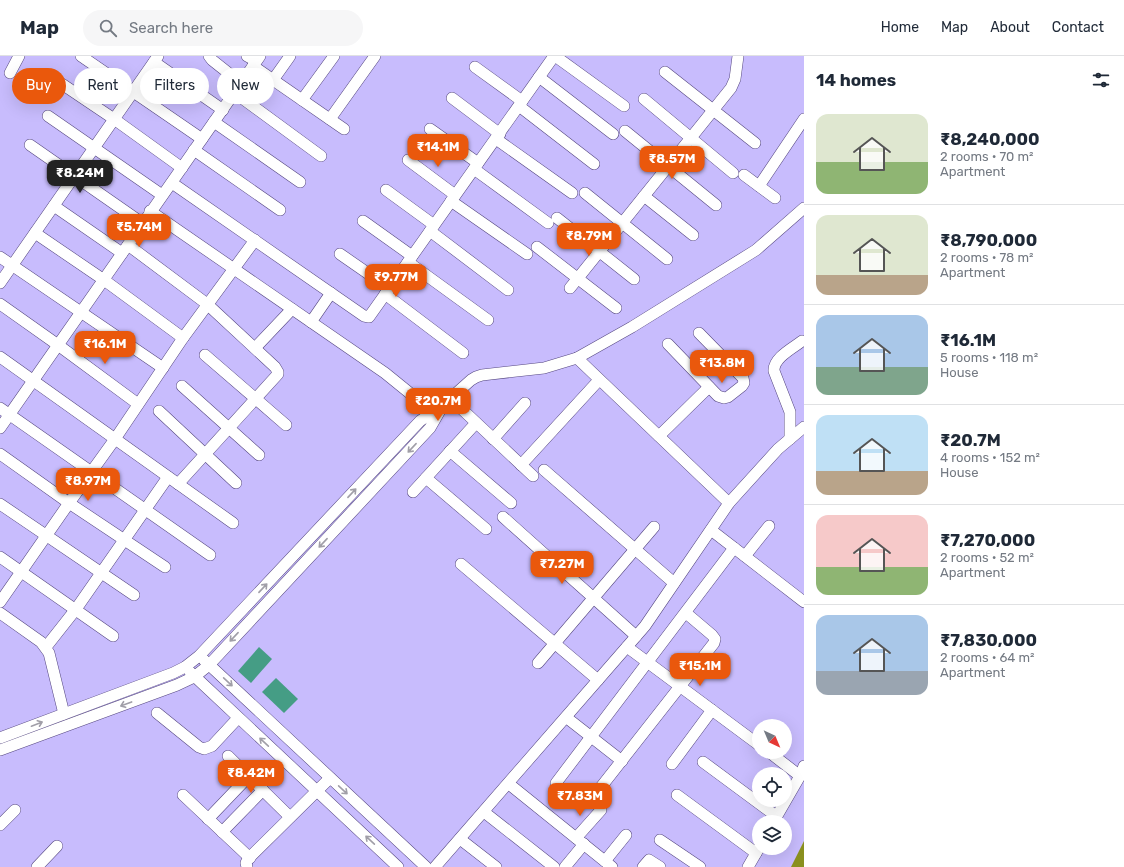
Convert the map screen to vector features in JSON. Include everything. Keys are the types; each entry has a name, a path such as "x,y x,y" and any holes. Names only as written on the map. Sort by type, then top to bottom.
{"street":[{"path":"10,72 20,56"},
{"path":"82,56 202,139"},
{"path":"209,56 222,68"},
{"path":"274,79 290,56"},
{"path":"302,100 334,56"},
{"path":"330,120 375,56"},
{"path":"172,183 367,318 371,316 387,291 554,56 624,106"},
{"path":"570,288 734,83 738,56"},
{"path":"0,283 156,59 223,110"},
{"path":"254,60 262,68"},
{"path":"475,67 594,164"},
{"path":"665,72 755,144"},
{"path":"539,77 613,134"},
{"path":"274,81 344,129"},
{"path":"66,87 182,168"},
{"path":"452,98 498,136 572,193"},
{"path":"644,99 733,173"},
{"path":"0,428 5,411 33,381 142,223 227,104"},
{"path":"250,104 321,156"},
{"path":"48,116 162,195"},
{"path":"759,186 804,120"},
{"path":"214,122 300,182"},
{"path":"430,129 476,166 552,220 600,251 634,278"},
{"path":"625,131 667,167 716,205"},
{"path":"30,145 142,223"},
{"path":"194,150 280,210"},
{"path":"408,160 453,198 527,254"},
{"path":"744,175 775,198"},
{"path":"386,190 508,290"},
{"path":"585,193 667,259"},
{"path":"644,196 693,235"},
{"path":"54,206 125,249 207,304 275,366 278,372 178,484"},
{"path":"0,738 173,673 185,667 198,656 420,421 446,402 471,380 482,375 544,368 576,358 632,327 756,250 804,208"},
{"path":"150,212 399,383 446,402 476,423 532,476"},
{"path":"363,221 488,320"},
{"path":"35,233 104,280 183,338"},
{"path":"0,602 115,439 183,338 255,240"},
{"path":"537,247 616,308"},
{"path":"340,254 463,353"},
{"path":"0,257 163,368"},
{"path":"311,322 331,293"},
{"path":"0,304 138,404"},
{"path":"255,348 292,309"},
{"path":"668,344 718,396 724,398 728,397 742,386 744,380 699,333"},
{"path":"790,439 790,412 773,368 778,360 802,341"},
{"path":"205,355 286,425"},
{"path":"0,357 233,523"},
{"path":"576,358 730,503"},
{"path":"521,465 598,379"},
{"path":"182,386 259,455"},
{"path":"659,436 709,387"},
{"path":"0,750 177,685 194,677 208,665 430,428 446,402"},
{"path":"493,438 525,403"},
{"path":"5,411 210,555"},
{"path":"158,411 236,483"},
{"path":"413,492 476,423"},
{"path":"436,867 567,718 645,626 730,503 778,449 804,427"},
{"path":"450,451 511,503"},
{"path":"0,454 69,503 165,567"},
{"path":"544,470 674,583"},
{"path":"46,647 76,609 168,477"},
{"path":"426,478 486,529"},
{"path":"0,504 134,595"},
{"path":"503,517 636,636"},
{"path":"745,556 769,526"},
{"path":"538,662 654,527"},
{"path":"711,530 804,602"},
{"path":"556,783 734,548"},
{"path":"0,557 113,636"},
{"path":"461,564 598,680"},
{"path":"0,613 46,647 49,653 64,714"},
{"path":"590,801 714,643 715,639 712,635 686,613"},
{"path":"627,647 752,740"},
{"path":"198,656 426,867"},
{"path":"185,667 398,867"},
{"path":"672,764 712,710"},
{"path":"157,713 199,747 204,749 212,746 238,718"},
{"path":"567,718 622,761"},
{"path":"228,756 290,817"},
{"path":"777,815 802,771 781,759"},
{"path":"703,762 770,815"},
{"path":"208,819 249,776"},
{"path":"183,795 222,832 249,862 290,817 330,778"},
{"path":"509,784 608,864 626,835"},
{"path":"222,832 263,790"},
{"path":"677,795 752,848"},
{"path":"0,825 15,810"},
{"path":"564,867 601,810"},
{"path":"484,812 554,867"},
{"path":"460,839 496,867"},
{"path":"660,840 700,867"},
{"path":"37,867 57,846"},
{"path":"748,867 755,855"},
{"path":"643,867 649,860 660,867"}],"shaded area":[{"path":"804,841 804,867 791,867"}],"building":[{"path":"259,647 272,659 251,683 238,671"},
{"path":"276,678 298,699 284,713 262,692"}]}
